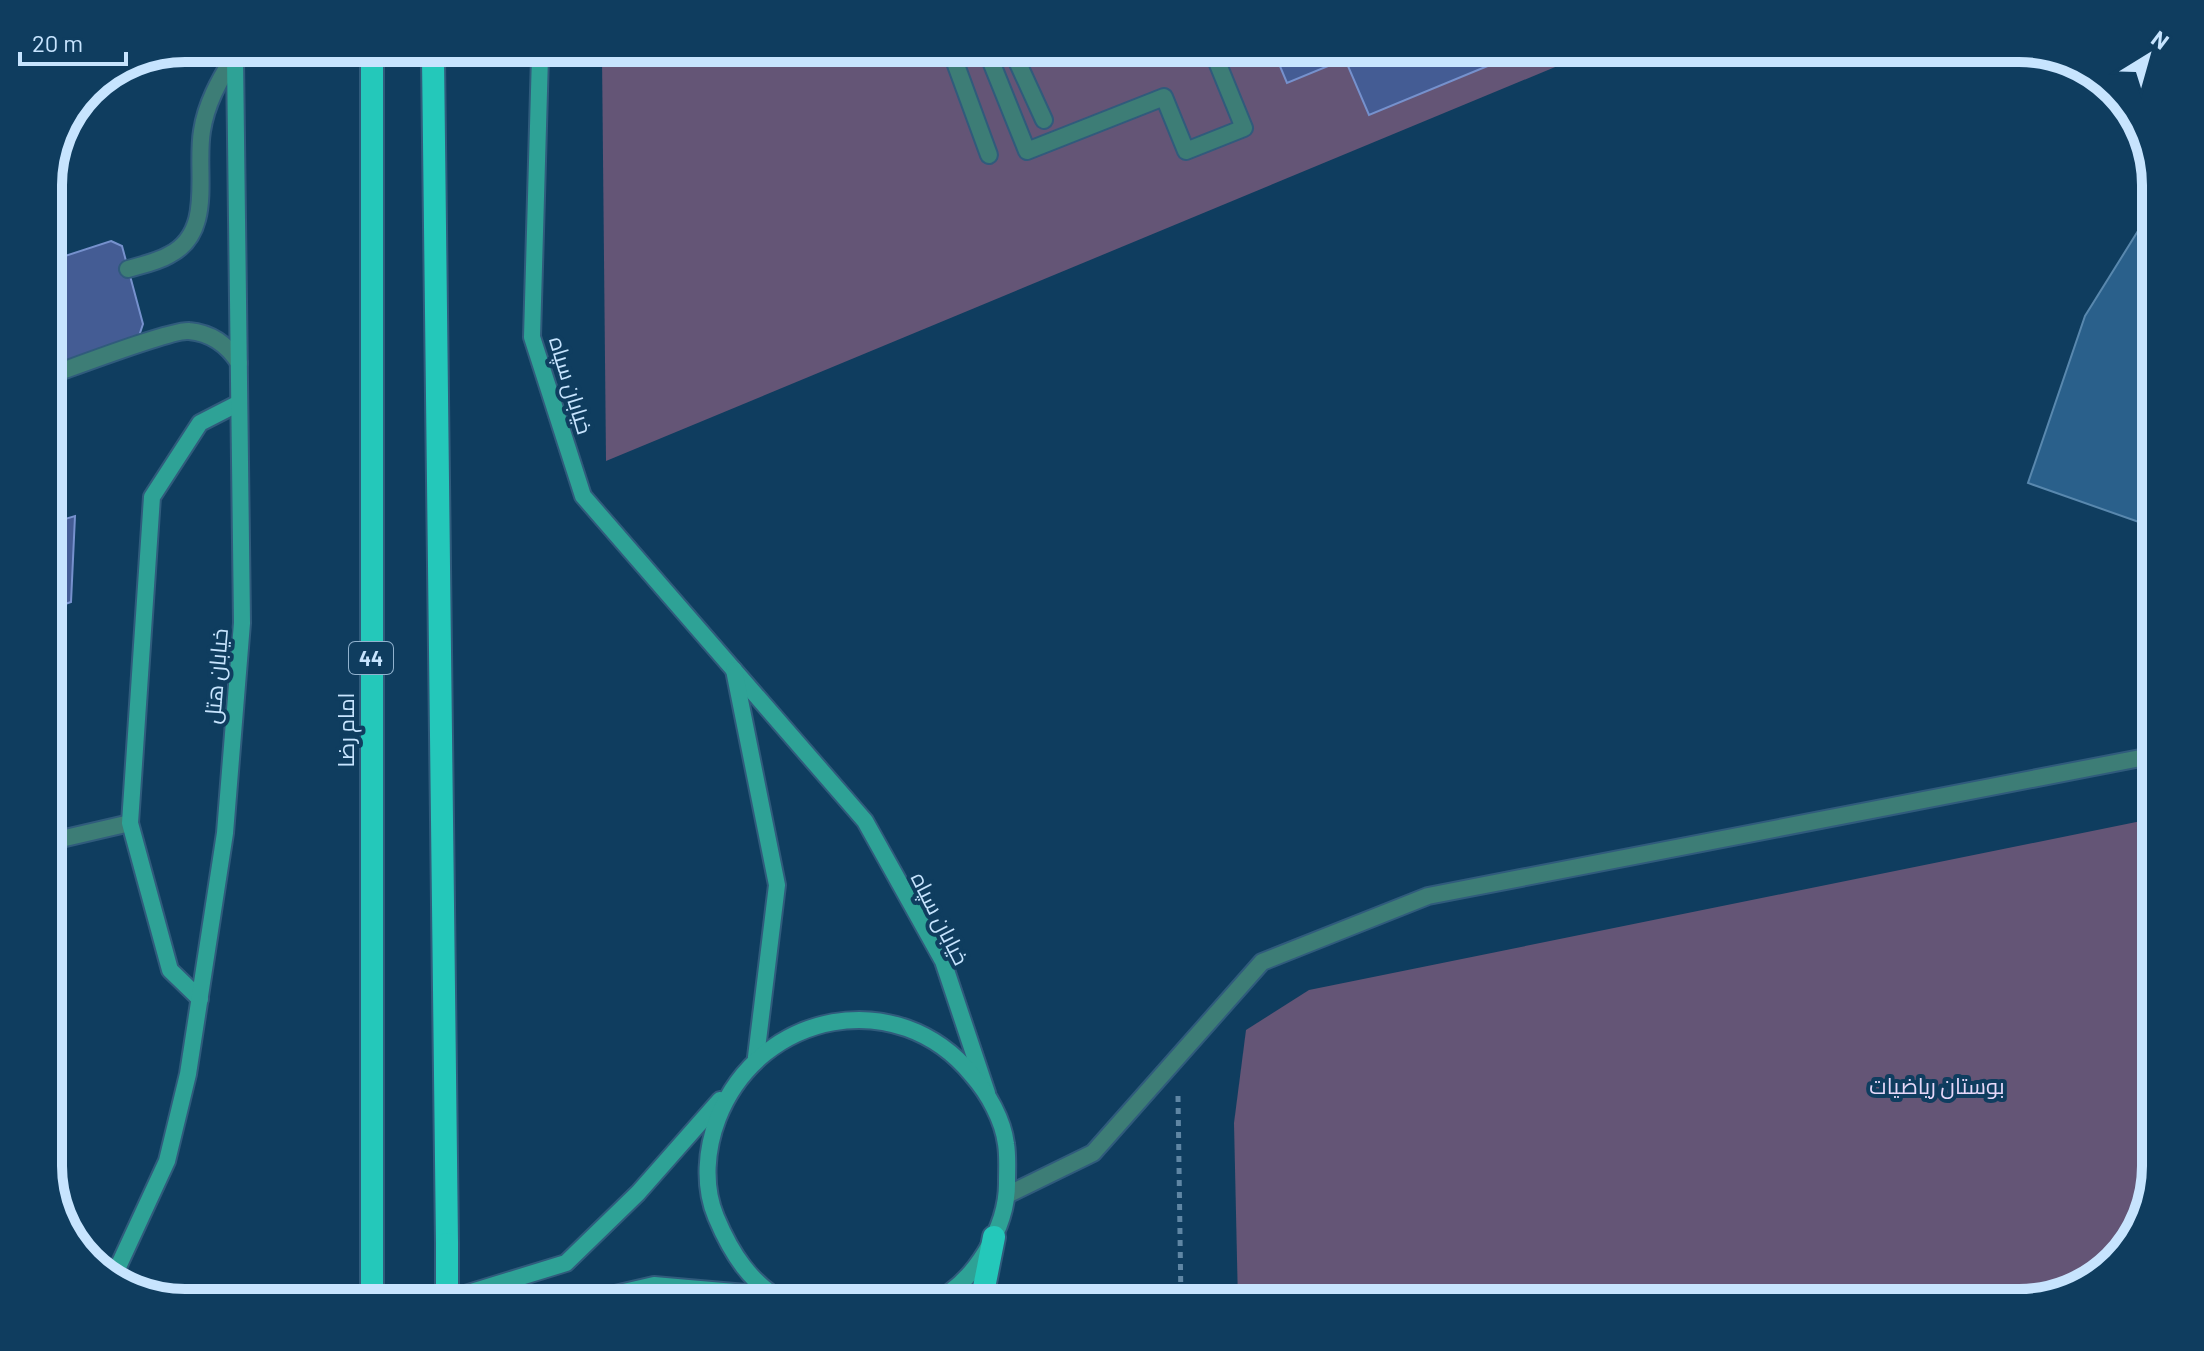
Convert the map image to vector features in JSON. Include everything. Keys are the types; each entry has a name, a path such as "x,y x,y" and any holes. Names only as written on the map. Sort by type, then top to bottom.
{"highway":[{"name":"امام رضا","path":"371,62 372,1289"},
{"path":"433,63 447,1289"},
{"path":"984,1289 994,1237"}],"main road":[{"name":"خیابان هتل","path":"117,1269 167,1161 188,1074 225,833 242,623 234,62"},
{"name":"خیابان سپاه","path":"540,62 532,337 583,496 865,821 943,961 1006,1143 1007,1195 994,1237 970,1273 949,1289"},
{"path":"200,999 170,970 130,823 152,497 200,423 239,403"},
{"name":"خیابان سپاه","path":"733,669 777,885 756,1057"},
{"path":"482,1289 566,1263 638,1193 756,1057 793,1033 835,1021 880,1021 923,1034 959,1059 987,1093"},
{"path":"729,1090 708,1143 709,1200 731,1253 764,1289"},
{"path":"637,1289 654,1285 700,1289"}],"street":[{"path":"128,269 170,255 186,243 197,227 201,132 214,90 232,62"},
{"path":"955,62 989,155"},
{"path":"991,62 1027,151 1164,97 1186,151 1244,128 1217,62"},
{"path":"1017,62 1044,120"},
{"path":"62,371 186,330 214,337 230,349 239,363"},
{"path":"1007,1195 1093,1153 1262,962 1428,896 2142,758"},
{"path":"62,839 130,823"}],"path":[{"path":"1178,1057 1181,1289"}],"green space":[{"path":"602,62 1567,62 606,461"},
{"name":"بوستان ریاضیات","path":"2142,821 2142,1166 2138,1198 2126,1228 2094,1264 2066,1280 2035,1288 1238,1289 1234,1123 1246,1030 1309,990"}],"water":[{"path":"2142,224 2142,523 2028,483 2085,316"}],"building":[{"path":"1278,62 1338,62 1287,83"},
{"path":"1346,62 1497,62 1369,115"},
{"path":"111,241 122,246 143,324 138,339 62,363 62,257"},
{"path":"75,516 71,602 62,605 62,520"}]}
